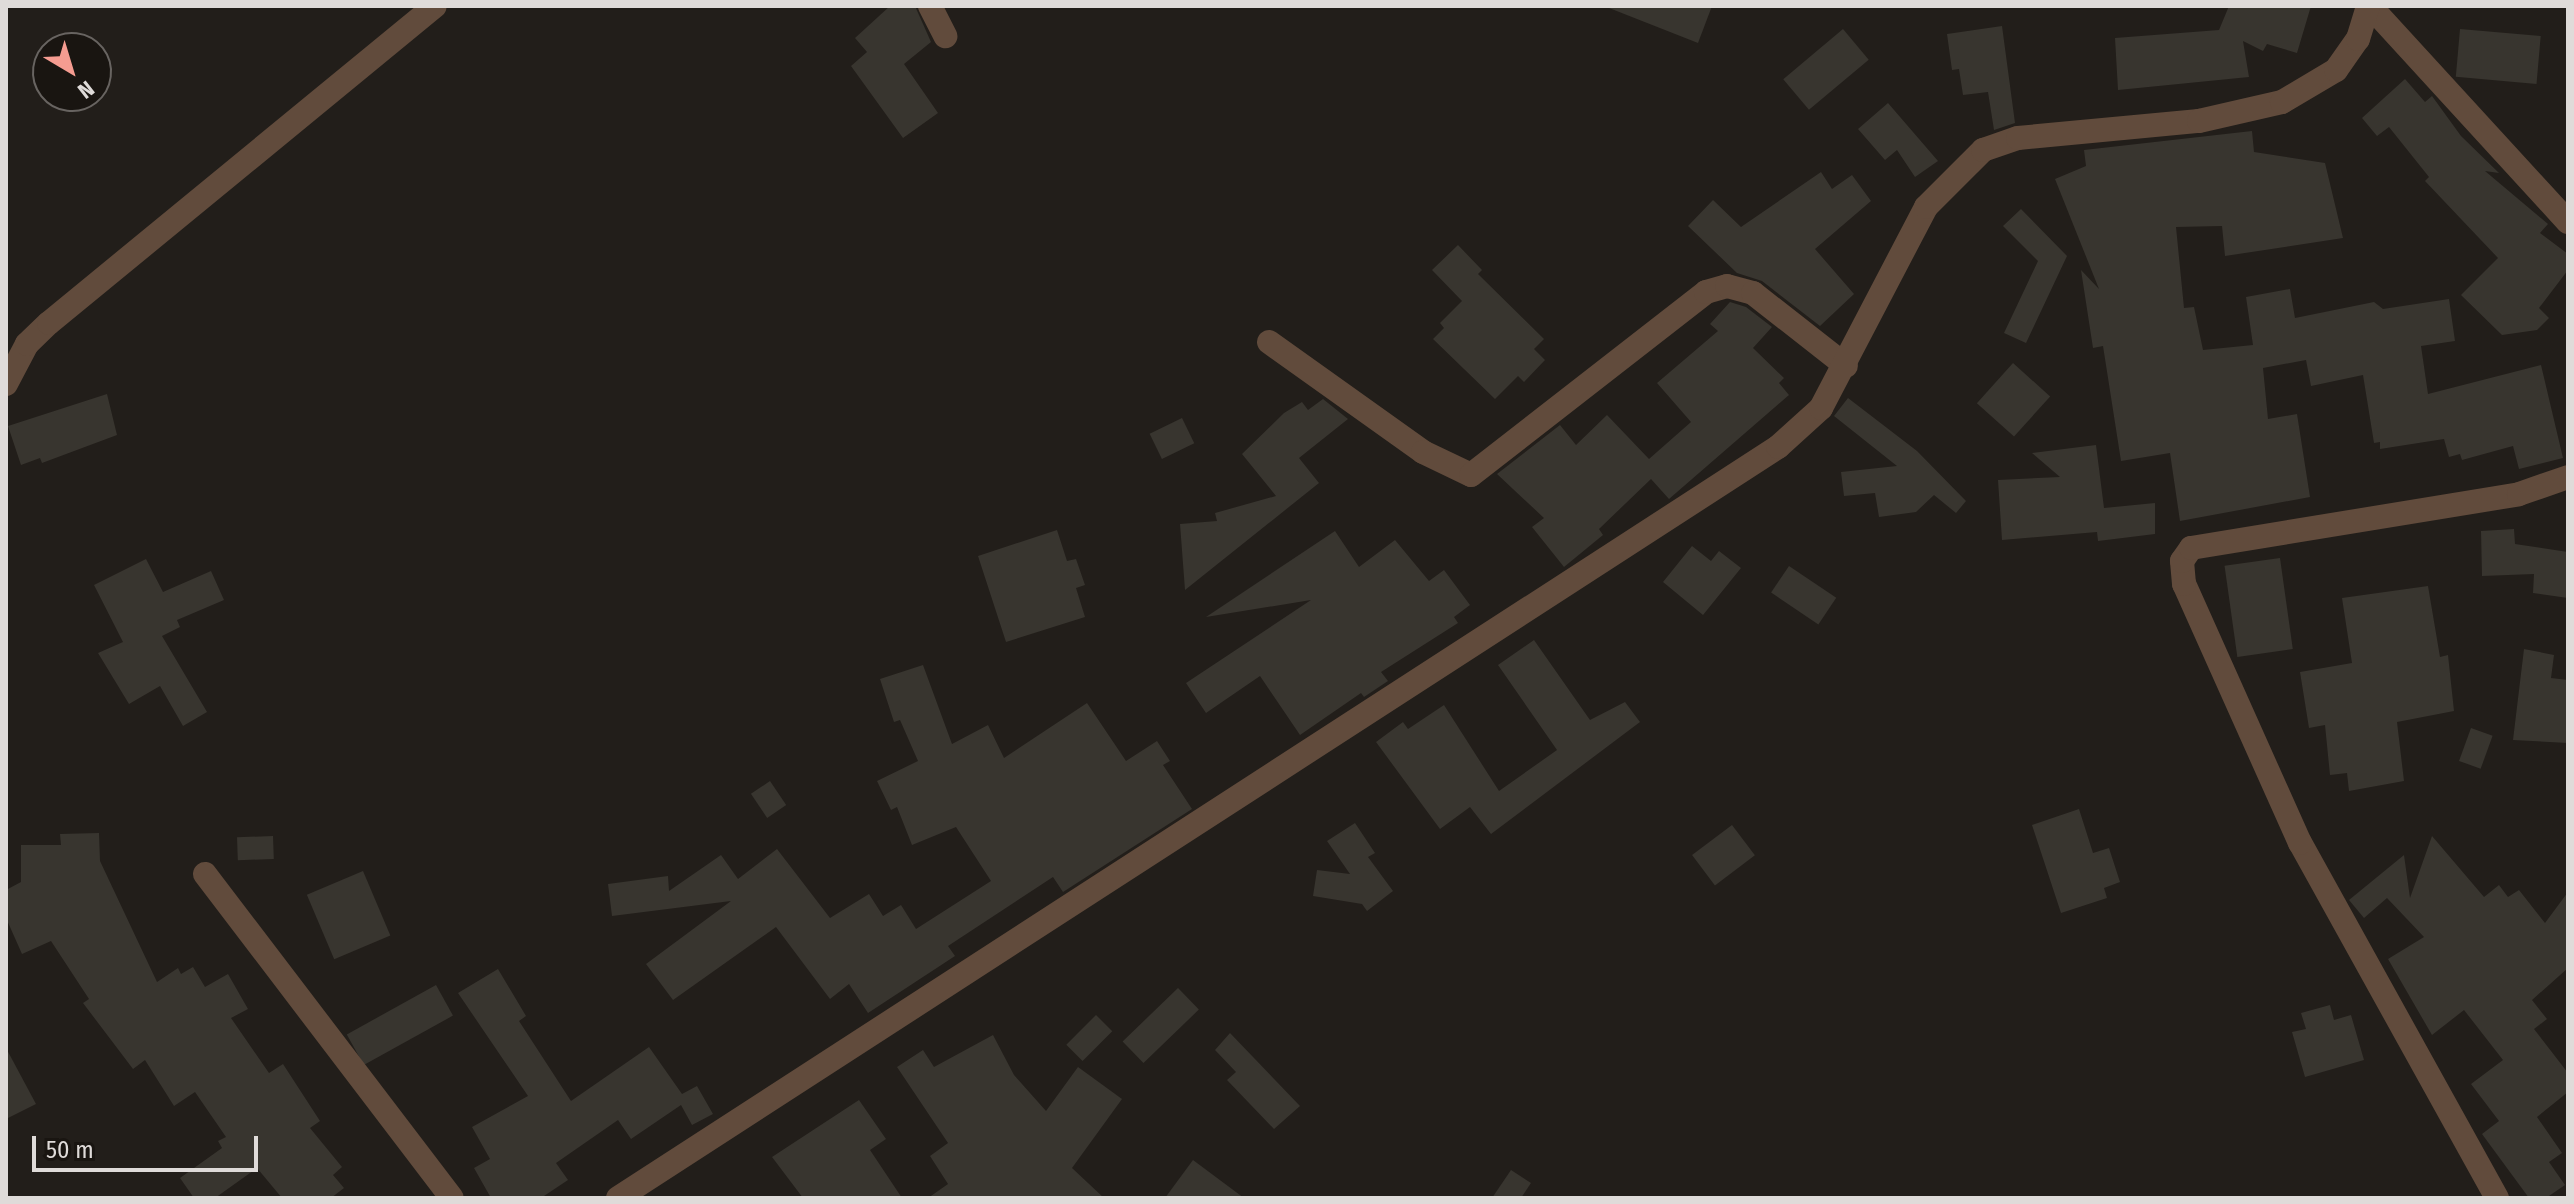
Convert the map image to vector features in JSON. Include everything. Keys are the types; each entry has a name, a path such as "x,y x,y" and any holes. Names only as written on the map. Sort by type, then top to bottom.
{"street":[{"path":"6,384 27,344 49,323 435,6"},
{"path":"930,6 945,36"},
{"path":"618,1198 1778,447 1821,408 1846,366 1926,207 1983,150 2018,138 2199,121 2282,102 2336,70 2358,39 2369,6 2568,222"},
{"path":"1269,342 1423,452 1471,475 1706,292 1727,286 1753,293 1846,366"},
{"path":"2497,1198 2300,843 2184,584 2182,561 2191,548 2519,494 2568,477"},
{"path":"205,874 452,1198"}],"building":[{"path":"890,6 915,6 931,42 904,64 938,113 903,138 851,66 867,52 855,38"},
{"path":"1604,6 1712,6 1698,43"},
{"path":"2229,6 2311,6 2297,53 2267,44 2263,51 2243,41 2249,77 2118,90 2115,38 2219,30"},
{"path":"2002,26 2015,123 1994,130 1988,92 1963,95 1959,69 1952,70 1947,34"},
{"path":"1843,29 1869,60 1809,110 1783,79"},
{"path":"2460,29 2541,36 2537,84 2456,77"},
{"path":"2405,79 2425,102 2432,96 2461,136 2499,173 2485,171 2548,224 2540,233 2568,254 2568,270 2539,308 2549,318 2537,330 2502,335 2461,295 2498,258 2425,181 2429,177 2389,127 2377,136 2362,118"},
{"path":"1888,103 1938,161 1915,177 1897,150 1885,160 1858,129"},
{"path":"2252,131 2254,152 2325,163 2343,238 2225,256 2222,226 2176,227 2184,308 2194,307 2203,350 2253,345 2246,297 2290,289 2295,318 2374,302 2383,309 2449,299 2455,341 2421,346 2428,394 2541,365 2563,458 2519,469 2513,446 2462,460 2460,454 2449,457 2444,439 2380,449 2380,442 2374,443 2363,375 2311,386 2306,360 2263,368 2268,419 2297,414 2310,497 2180,521 2170,453 2121,461 2103,346 2093,348 2081,270 2099,289 2055,179 2086,166 2084,150"},
{"path":"1821,172 1832,189 1852,175 1871,201 1815,249 1854,294 1820,326 1762,281 1737,273 1688,226 1713,200 1741,227"},
{"path":"2021,209 2067,256 2026,343 2004,333 2038,261 2003,226"},
{"path":"1458,245 1482,270 1478,274 1544,339 1534,349 1545,360 1524,382 1518,376 1495,399 1433,339 1444,328 1440,323 1462,301 1432,270"},
{"path":"1730,302 1746,307 1772,327 1753,348 1784,378 1779,383 1789,395 1669,499 1651,479 1599,529 1603,535 1564,567 1532,527 1544,518 1497,474 1560,425 1576,445 1607,415 1649,459 1691,422 1657,383 1718,331 1710,324"},
{"path":"2013,363 2050,396 2014,437 1977,403"},
{"path":"107,394 117,435 42,463 40,458 21,465 8,426"},
{"path":"1848,398 1917,451 1966,501 1956,513 1934,495 1916,512 1879,517 1875,493 1844,496 1841,472 1897,466 1834,416"},
{"path":"1323,399 1348,419 1299,458 1319,483 1185,590 1180,524 1217,521 1215,513 1276,496 1242,454 1284,413 1302,402 1308,410"},
{"path":"1182,418 1194,443 1162,459 1150,434"},
{"path":"2096,445 2104,508 2155,503 2155,534 2098,541 2097,532 2002,540 1998,480 2060,477 2032,453"},
{"path":"2514,529 2515,544 2568,552 2568,598 2533,593 2534,574 2482,576 2481,531"},
{"path":"1057,530 1067,561 1076,559 1085,585 1076,588 1085,617 1006,642 978,556"},
{"path":"1335,531 1359,567 1395,540 1429,581 1444,570 1470,605 1454,617 1458,623 1381,672 1388,681 1364,697 1361,693 1300,735 1260,676 1206,713 1186,683 1311,600 1206,617"},
{"path":"1692,546 1711,561 1719,551 1741,568 1703,615 1663,582"},
{"path":"2280,558 2293,649 2237,657 2225,566"},
{"path":"146,559 163,592 211,571 224,600 177,620 180,627 162,636 207,712 183,726 160,686 129,704 98,653 123,642 94,585"},
{"path":"1789,566 1836,598 1818,624 1771,593"},
{"path":"2428,586 2440,657 2448,655 2454,711 2397,722 2404,781 2349,791 2347,773 2330,775 2325,725 2309,728 2300,672 2352,663 2342,598"},
{"path":"1534,640 1590,720 1625,702 1640,722 1491,834 1470,807 1440,829 1376,742 1403,722 1408,729 1444,705 1499,791 1557,750 1498,665"},
{"path":"2524,649 2554,655 2551,678 2568,680 2568,743 2513,740"},
{"path":"923,665 952,744 988,725 1004,758 1087,703 1126,761 1157,741 1170,761 1163,765 1192,809 1063,892 1053,877 948,946 955,956 868,1013 849,984 830,999 776,927 673,1000 646,964 731,901 612,916 608,884 668,876 669,891 721,855 738,879 777,849 830,918 869,894 883,916 901,905 916,929 991,881 956,827 912,845 897,807 891,810 877,781 918,761 900,720 894,722 880,679"},
{"path":"2471,728 2493,736 2481,769 2459,761"},
{"path":"770,781 786,805 767,818 751,794"},
{"path":"2079,809 2093,853 2109,848 2120,882 2104,888 2107,898 2061,913 2032,825"},
{"path":"1355,823 1375,853 1368,857 1393,891 1367,911 1362,904 1313,896 1317,870 1350,874 1327,841"},
{"path":"1732,825 1755,855 1715,885 1692,855"},
{"path":"99,833 100,861 157,982 178,968 181,974 193,967 205,987 228,974 248,1009 231,1018 269,1073 283,1064 320,1121 310,1128 342,1167 333,1175 344,1188 331,1198 282,1198 257,1168 215,1198 194,1198 180,1178 222,1148 218,1141 226,1137 195,1092 174,1106 145,1060 133,1069 83,1003 89,999 51,941 22,954 6,918 6,890 21,882 21,845 61,845 60,834"},
{"path":"273,836 274,859 238,860 237,837"},
{"path":"2432,836 2484,897 2499,885 2508,897 2519,890 2545,923 2568,892 2568,968 2532,1000 2547,1019 2534,1029 2568,1073 2568,1092 2537,1117 2562,1153 2549,1162 2565,1185 2546,1198 2529,1198 2482,1134 2499,1121 2471,1084 2503,1060 2464,1010 2432,1035 2388,959 2424,937 2387,898 2364,918 2349,900 2404,855 2410,898"},
{"path":"363,871 390,935 334,959 307,895"},
{"path":"498,969 526,1016 519,1021 571,1101 649,1047 682,1094 697,1086 713,1114 692,1125 681,1105 631,1139 618,1120 556,1163 568,1180 541,1198 491,1198 474,1168 490,1159 472,1127 528,1096 458,993"},
{"path":"436,985 453,1016 364,1065 347,1034"},
{"path":"1178,988 1199,1010 1143,1063 1123,1041"},
{"path":"2330,1005 2334,1020 2351,1015 2364,1060 2305,1077 2292,1032 2306,1029 2301,1013"},
{"path":"1096,1015 1112,1031 1083,1061 1066,1045"},
{"path":"1230,1033 1300,1106 1274,1129 1227,1080 1236,1072 1215,1050"},
{"path":"993,1035 1014,1075 1046,1111 1078,1067 1122,1099 1072,1168 1104,1198 928,1198 948,1184 930,1156 948,1143 897,1067 923,1050 934,1067"},
{"path":"6,1048 36,1104 6,1119"},
{"path":"859,1100 886,1139 870,1150 902,1198 803,1198 772,1157"},
{"path":"1193,1160 1244,1198 1165,1198"},
{"path":"1511,1170 1531,1183 1521,1198 1492,1198"}]}
